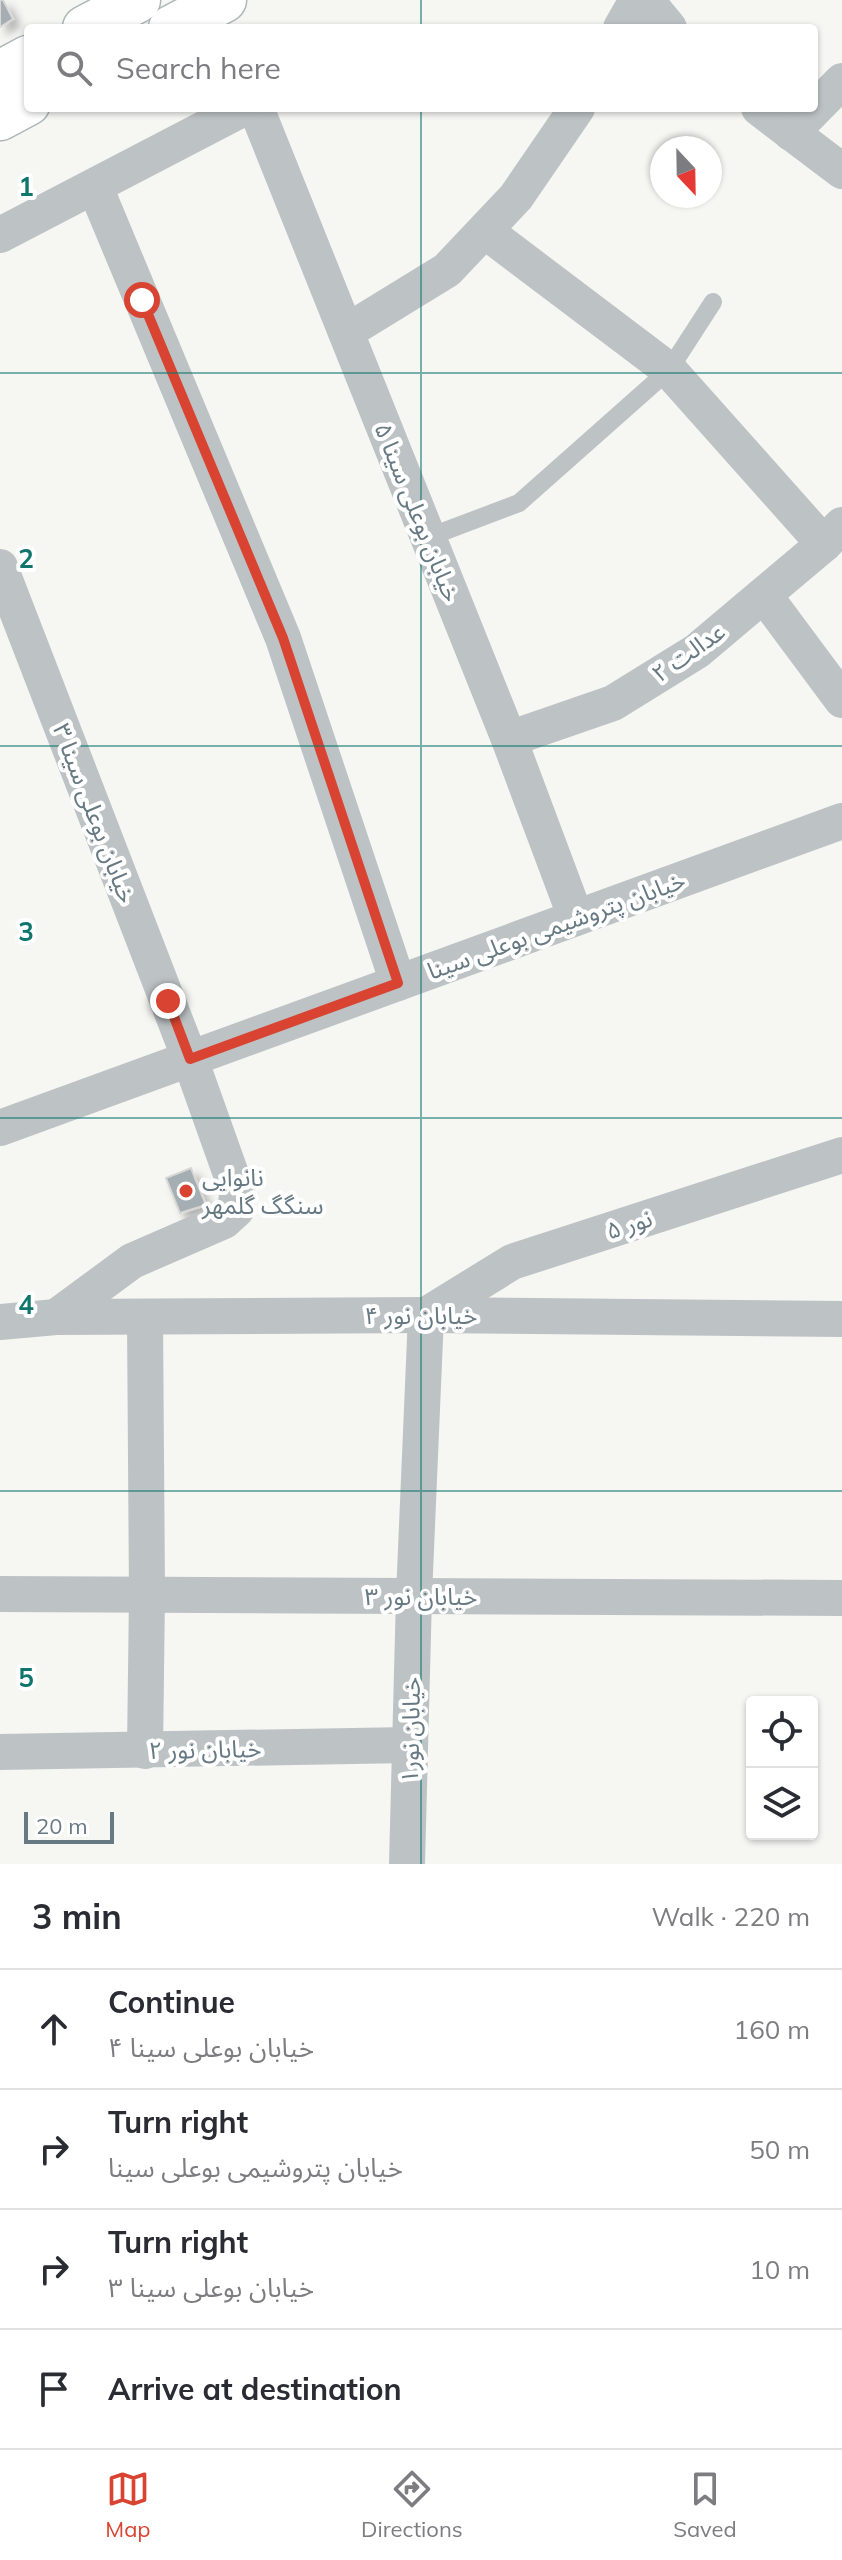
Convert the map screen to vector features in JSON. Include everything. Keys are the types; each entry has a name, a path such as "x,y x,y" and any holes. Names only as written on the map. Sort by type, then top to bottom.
{"street":[{"path":"93,24 138,0"},
{"path":"623,24 637,0"},
{"path":"646,0 666,24"},
{"path":"181,24 219,8"},
{"path":"0,73 24,60"},
{"path":"818,105 842,81"},
{"path":"0,118 24,105"},
{"path":"0,235 236,112"},
{"name":"خیابان بوعلی سینا ۵","path":"258,112 509,739 576,918"},
{"path":"346,332 447,270 516,197 574,112"},
{"path":"764,112 842,171"},
{"path":"791,133 812,112"},
{"path":"95,187 283,638 398,983"},
{"path":"485,231 669,370 833,535"},
{"name":"عدالت ۲","path":"509,739 613,703 697,651 833,535"},
{"name":"خیابان بوعلی سینا ۳","path":"0,567 190,1059 237,1191 236,1210 224,1221 132,1261 56,1317"},
{"path":"764,595 842,700"},
{"name":"خیابان پتروشیمی بوعلی سینا","path":"0,1128 842,821"},
{"name":"نور ۵","path":"426,1315 512,1262 842,1155"},
{"name":"خیابان نور ۴","path":"0,1322 56,1317 426,1315 842,1319"},
{"name":"خیابان نور۱","path":"407,1864 426,1315"},
{"path":"145,1318 145,1751"},
{"name":"خیابان نور ۳","path":"0,1594 842,1598"},
{"name":"خیابان نور ۲","path":"0,1752 409,1745"}],"lane":[{"path":"429,537 519,503 669,370 713,302"}],"building":[{"path":"0,0 3,0 13,19 0,27"},
{"name":"نانوایی سنگگ گلمهر","path":"191,1168 206,1205 180,1213 166,1178"}],"place":[{"name":"نانوایی سنگگ گلمهر","path":"186,1191"}],"route":[{"path":"142,300 283,638 398,983 190,1059 168,1001"}]}
